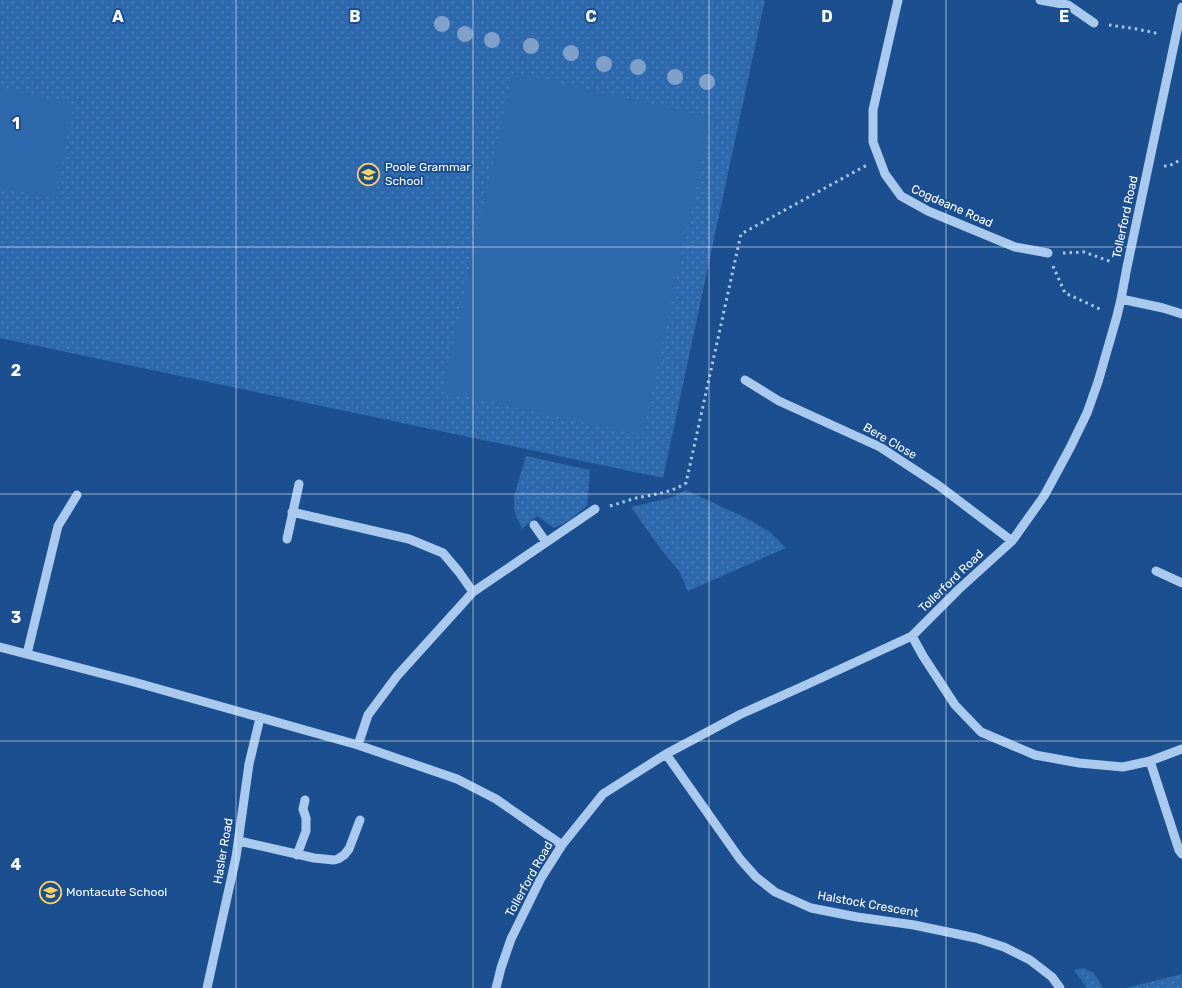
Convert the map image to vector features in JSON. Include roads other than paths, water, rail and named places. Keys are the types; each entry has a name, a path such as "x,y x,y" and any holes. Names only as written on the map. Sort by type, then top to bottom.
{"street":[{"name":"Cogdeane Road","path":"898,0 873,110 873,142 885,174 901,196 928,211 1015,247 1048,253"},
{"path":"1040,0 1068,5 1094,23"},
{"name":"Tollerford Road","path":"496,988 511,939 541,878 562,845 603,794 666,754 740,714 912,636 1012,541 1044,496 1087,413 1117,316 1182,7"},
{"path":"1121,299 1182,314"},
{"name":"Bere Close","path":"745,380 779,401 880,447 938,485 1012,541"},
{"path":"286,539 299,484"},
{"path":"27,654 58,526 77,494"},
{"path":"358,745 368,715 397,676 473,592 595,509"},
{"path":"292,512 409,539 428,546 443,553 473,592"},
{"path":"534,524 546,542"},
{"path":"1156,571 1182,583"},
{"path":"912,636 955,705 982,732 1035,755 1079,763 1123,767 1150,761 1182,749"},
{"path":"0,647 134,682 358,745 457,779 496,799 562,845"},
{"name":"Hasler Road","path":"207,988 236,857 249,764 260,718"},
{"name":"Halstock Crescent","path":"666,754 740,858 756,877 775,892 812,908 914,925 976,938 1004,947 1030,960 1052,977 1060,988"},
{"path":"1150,761 1182,854"},
{"path":"297,855 306,831 306,818 303,809 305,800"},
{"path":"239,841 297,855 334,860 344,855 349,849 360,820"}],"place":[{"name":"Poole Grammar School","path":"369,174"},
{"name":"Montacute School","path":"50,892"}]}
